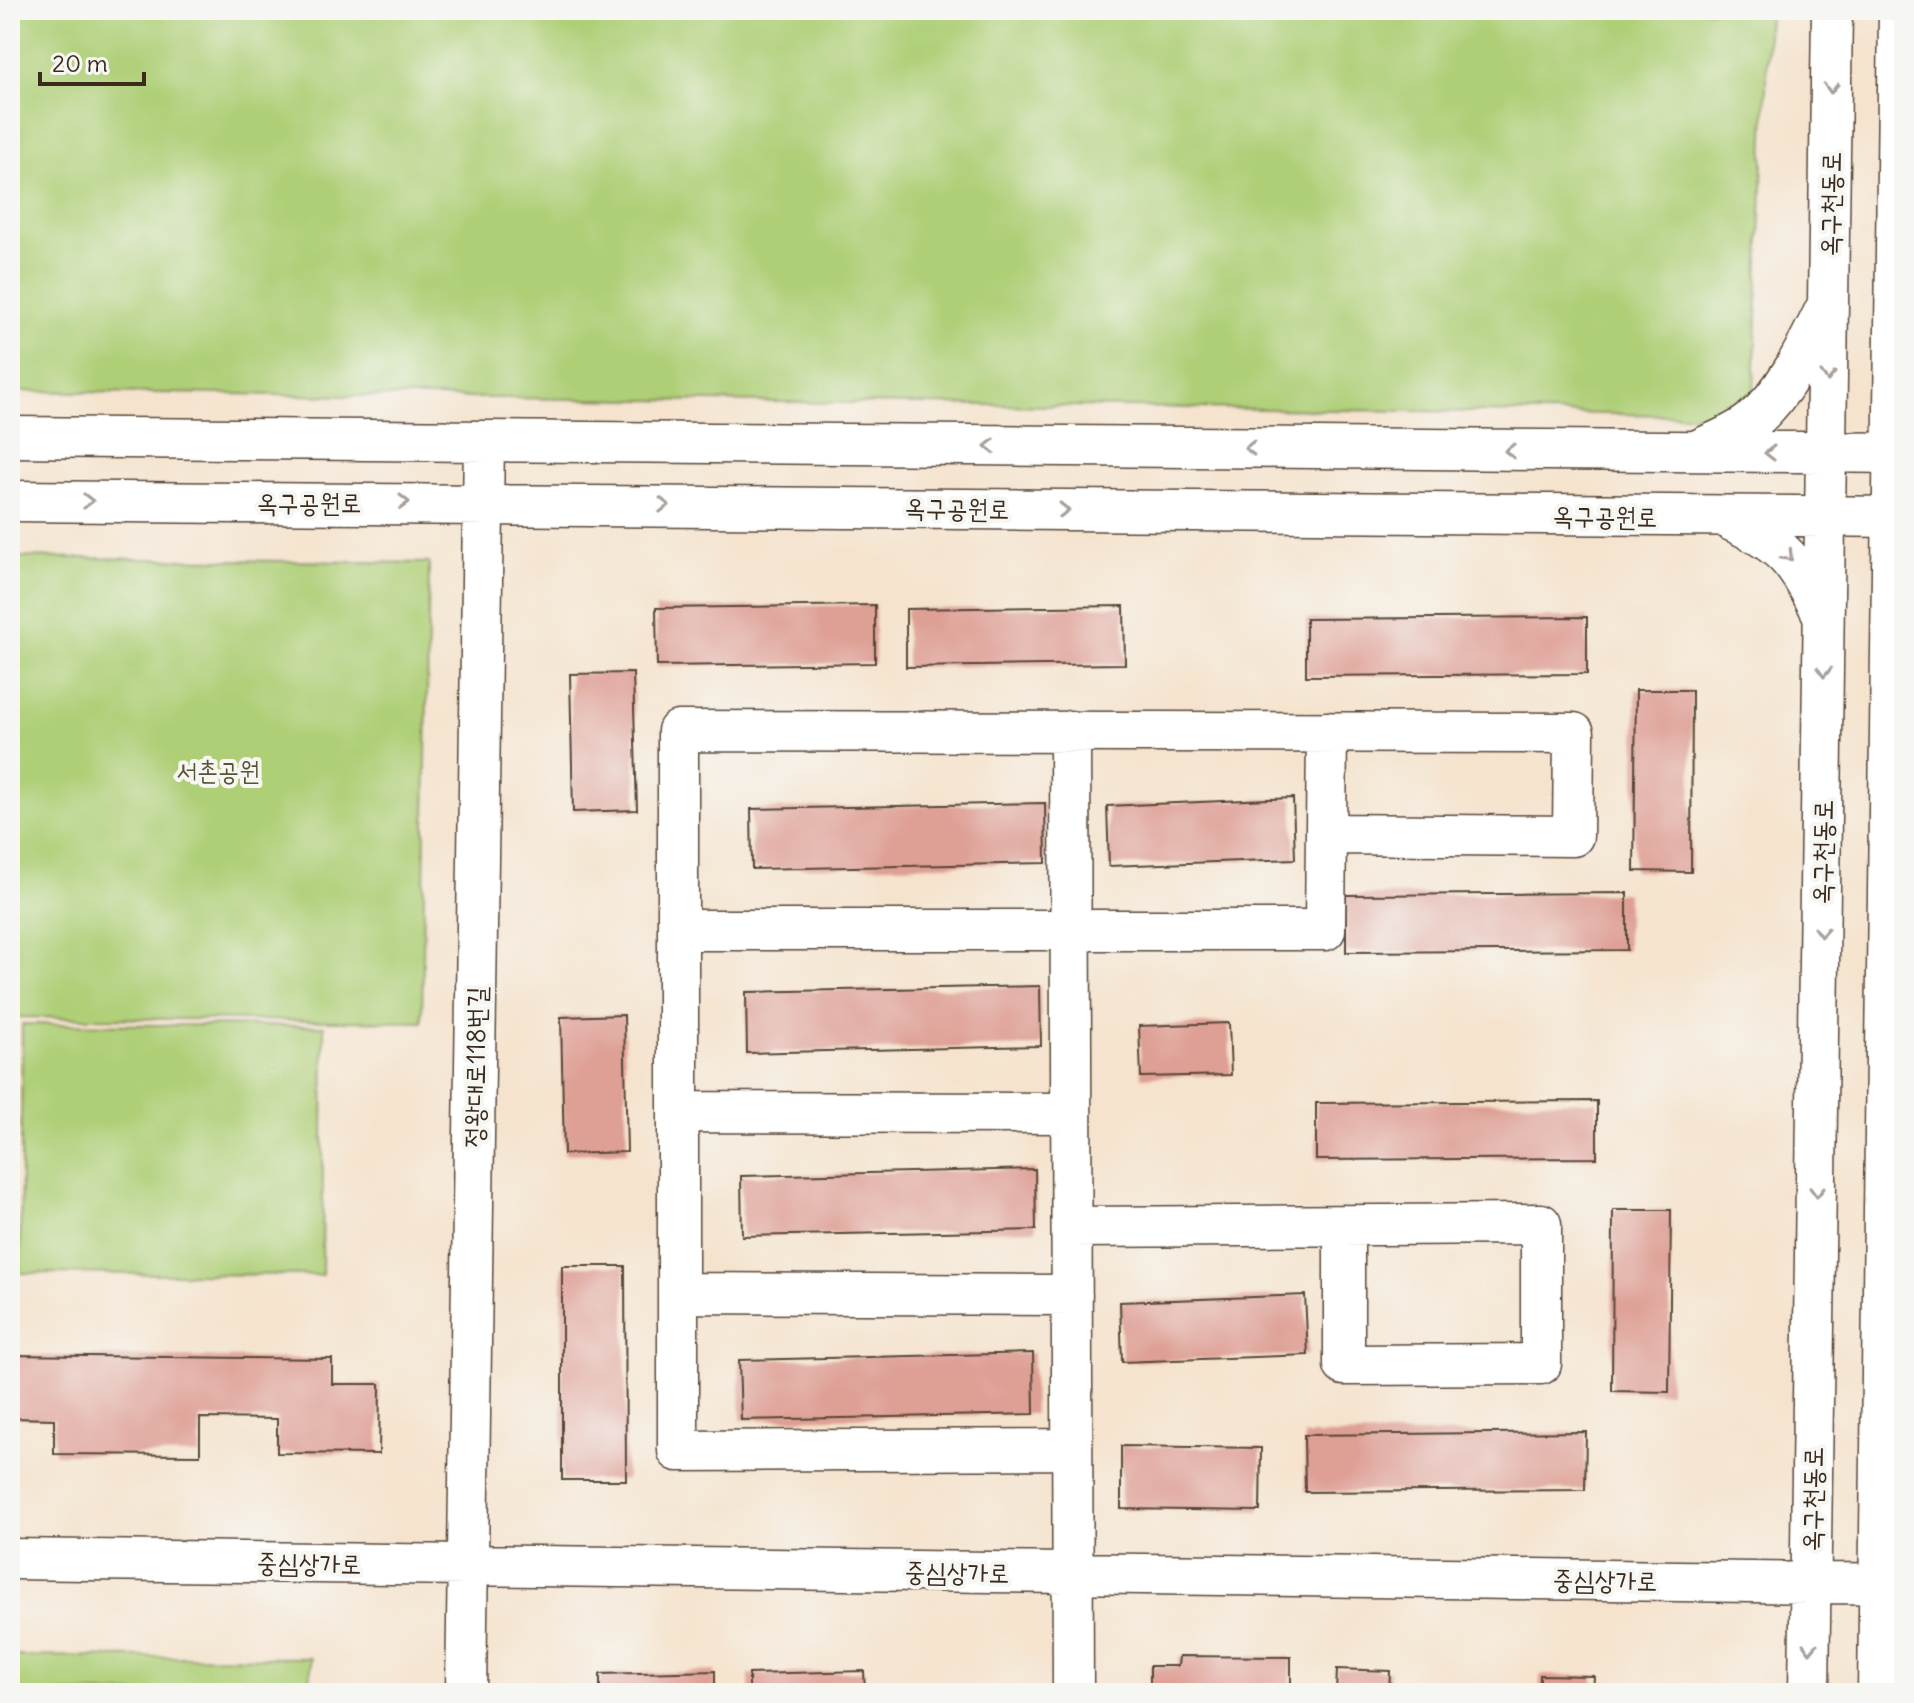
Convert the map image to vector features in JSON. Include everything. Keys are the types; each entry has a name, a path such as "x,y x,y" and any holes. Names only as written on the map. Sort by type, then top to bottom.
{"street":[{"name":"옥구천동로","path":"1809,1693 1832,10"},
{"path":"1878,1693 1892,1584 1900,341 1899,10"},
{"path":"1693,452 1751,423 1771,403 1800,360 1829,303"},
{"path":"10,437 1899,453"},
{"name":"정왕대로118번길","path":"466,1693 484,441"},
{"name":"옥구공원로","path":"10,501 483,503 1827,519 1899,517"},
{"path":"1727,518 1766,536 1787,554 1802,571 1825,619"},
{"path":"1072,1449 678,1451 678,731 1574,733 1573,836 1326,834"},
{"path":"1070,731 1073,1693"},
{"path":"678,930 1325,930 1327,732"},
{"path":"678,1112 1071,1113"},
{"path":"1072,1227 1344,1225 1541,1224 1541,1364 1344,1365 1344,1225"},
{"path":"678,1293 1072,1295"},
{"name":"중심상가로","path":"10,1559 1892,1584"}],"green space":[{"path":"10,10 1769,10 1753,416 10,391"},
{"name":"서촌공원","path":"10,557 429,563 422,1022 10,1017"},
{"path":"22,1024 324,1026 322,1275 20,1273"},
{"path":"10,1656 311,1658 310,1693 10,1693"}],"building":[{"path":"875,605 875,663 657,666 656,608"},
{"path":"1124,606 1125,664 906,667 906,609"},
{"path":"1587,617 1587,674 1306,676 1306,619"},
{"path":"633,673 637,810 573,812 570,674"},
{"path":"1636,690 1692,690 1691,872 1634,871"},
{"path":"1293,798 1295,859 1109,866 1107,806"},
{"path":"1045,803 1046,863 752,869 751,809"},
{"path":"1627,893 1627,950 1346,952 1346,895"},
{"path":"1040,986 1041,1046 747,1053 746,992"},
{"path":"624,1015 627,1152 564,1154 561,1017"},
{"path":"1229,1023 1231,1075 1141,1077 1139,1026"},
{"path":"1597,1101 1597,1158 1316,1160 1316,1103"},
{"path":"1035,1169 1036,1230 742,1236 741,1176"},
{"path":"1613,1210 1671,1210 1669,1392 1612,1391"},
{"path":"562,1266 625,1266 626,1480 562,1480"},
{"path":"1305,1295 1308,1355 1122,1362 1120,1302"},
{"path":"1033,1353 1034,1414 741,1420 739,1360"},
{"path":"10,1355 332,1359 332,1384 380,1384 379,1454 277,1453 277,1419 200,1418 200,1455 54,1454 54,1419 10,1418"},
{"path":"1586,1432 1585,1490 1305,1492 1304,1435"},
{"path":"1121,1446 1261,1448 1260,1511 1121,1509"},
{"path":"1179,1656 1291,1657 1291,1693 1150,1693 1150,1666 1178,1666"},
{"path":"1337,1669 1390,1671 1389,1693 1336,1693"},
{"path":"715,1671 715,1693 600,1693 600,1674"},
{"path":"864,1671 865,1693 749,1693 749,1674"},
{"path":"1540,1675 1594,1676 1593,1693 1540,1693"}]}
